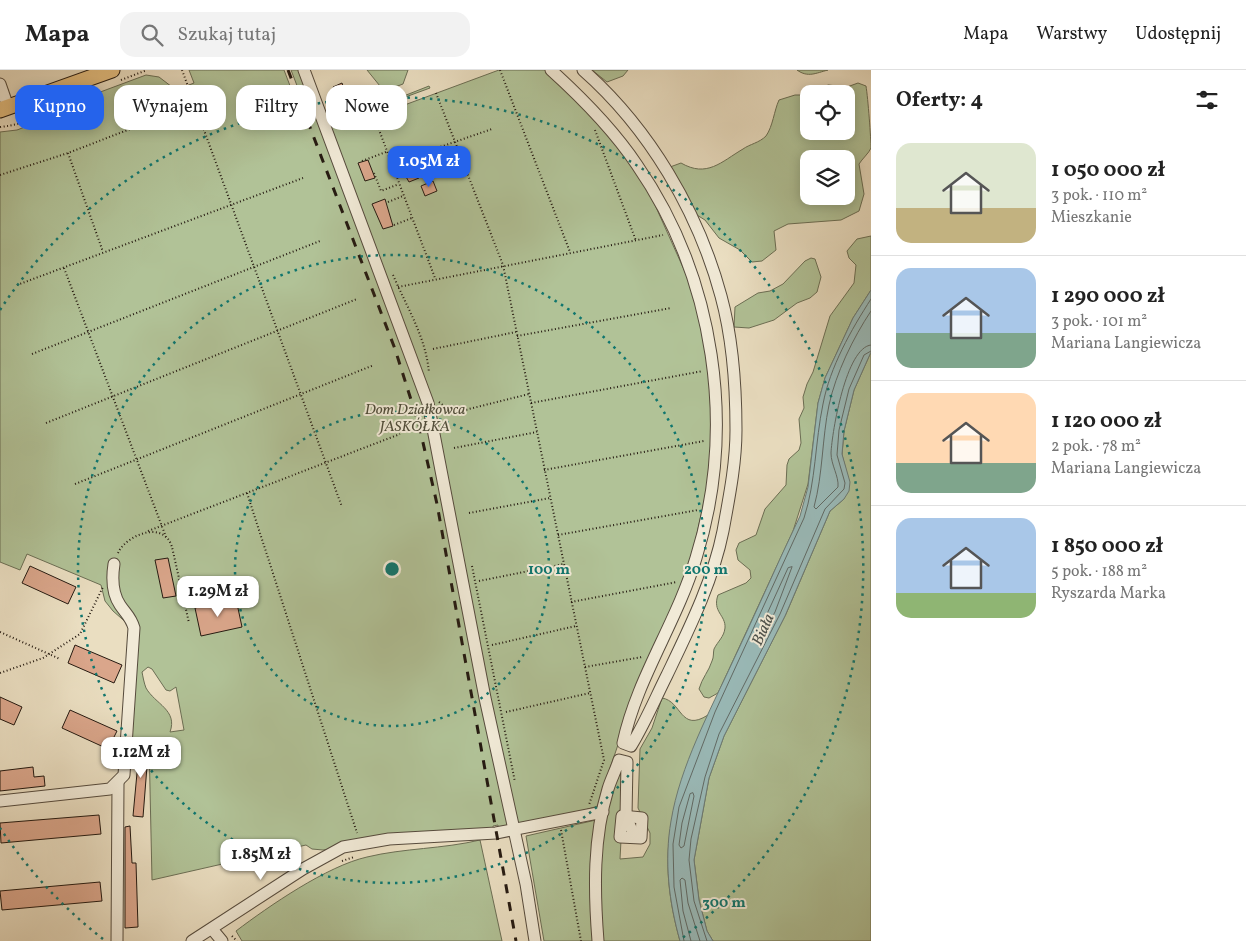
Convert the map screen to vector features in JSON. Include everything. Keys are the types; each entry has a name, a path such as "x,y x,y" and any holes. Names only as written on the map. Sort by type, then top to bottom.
{"main road":[{"path":"4,109 117,75"}],"street":[{"path":"304,70 388,291 428,403 485,698 515,830 535,941"},
{"path":"551,70 584,101 626,150 652,188 675,230 702,303 714,383 717,446 708,512 696,558 682,599 629,714 623,743 628,743 632,746 647,720 687,634 711,572 723,532 732,477 736,408 728,328 721,295 696,228 678,191 650,146 617,104 583,70"},
{"path":"0,84 4,109"},
{"path":"0,801 110,789 124,775 134,628 132,618 120,606 116,596 114,564"},
{"path":"622,764 628,743"},
{"path":"598,941 595,874 603,812 608,788 619,760 622,764"},
{"path":"622,764 627,762 626,817 634,835"},
{"path":"117,941 118,783"},
{"path":"192,941 303,869 343,847 360,842 515,830 603,812"},
{"path":"212,929 222,941"}],"path":[{"path":"117,75 147,70"},
{"path":"182,70 187,85"},
{"path":"500,70 570,253"},
{"path":"436,93 503,265 604,760 588,802"},
{"path":"0,127 15,125"},
{"path":"594,126 636,240"},
{"path":"391,164 492,129"},
{"path":"0,175 68,153 127,130"},
{"path":"204,130 233,204 342,507"},
{"path":"378,130 435,278"},
{"path":"362,161 386,152"},
{"path":"68,153 103,252"},
{"path":"374,173 381,191 399,184"},
{"path":"17,284 303,178"},
{"path":"388,202 403,196"},
{"path":"394,225 412,218"},
{"path":"388,291 408,283 664,235"},
{"path":"32,354 320,240"},
{"path":"64,267 166,537 172,547 189,623"},
{"path":"46,423 357,299"},
{"path":"517,336 671,308"},
{"path":"433,349 516,332"},
{"path":"75,484 374,365"},
{"path":"531,403 707,371"},
{"path":"428,403 442,402 448,411 453,413 529,394"},
{"path":"454,448 537,432"},
{"path":"114,564 123,544 147,532 400,434"},
{"path":"544,470 711,440"},
{"path":"247,493 360,842"},
{"path":"468,513 550,498"},
{"path":"558,535 698,510"},
{"path":"147,532 166,537"},
{"path":"480,581 564,564"},
{"path":"571,602 677,582"},
{"path":"0,673 49,654 80,634 103,586"},
{"path":"492,645 576,626"},
{"path":"0,632 60,659"},
{"path":"585,667 649,656"},
{"path":"506,712 590,693"},
{"path":"560,821 580,941"},
{"path":"334,865 357,856"}],"green space":[{"name":"Dom Działkowca JASKÓŁKA","path":"189,70 284,70 290,85 236,85 236,130 316,130 316,109 320,119 326,117 326,130 407,130 407,104 499,70 546,70 601,126 646,185 699,303 712,392 712,465 689,570 622,733 605,783 601,805 498,828 498,825 493,826 493,829 323,850 312,849 306,845 152,880 149,742 126,740 129,625 105,601 101,585 27,554 20,570 0,562 0,132 17,130 104,130 104,91 114,87 114,130 226,130 226,85 189,85 194,83","holes":["148,667 152,669 166,690 170,691 176,687 184,730 170,732 171,718 146,688 142,672"]},
{"name":"Dom Działkowca JASKÓŁKA","path":"291,70 300,70 306,85 297,85"},
{"path":"367,70 408,70 403,84 379,85"},
{"path":"592,70 628,70 623,76 607,82"},
{"path":"797,70 828,70 805,74"},
{"name":"Dom Działkowca JASKÓŁKA","path":"146,75 159,77 169,85 119,85"},
{"path":"858,83 866,86 871,148 859,164 864,194 859,211 841,220 788,224 774,231 776,250 762,261 752,262 740,250 719,238 705,220 692,212 670,167 681,163 690,167 706,169 721,163 766,136 779,100 800,95 800,140 855,140 855,85 852,85"},
{"name":"Dom Działkowca JASKÓŁKA","path":"429,86 430,88 407,96 407,95"},
{"path":"871,236 871,290 853,318 825,378 818,403 808,484 793,531 718,693 709,698 704,697 699,689 711,665 714,649 725,628 717,606 718,595 746,583 751,578 750,570 738,560 736,550 739,543 756,535 765,509 786,485 789,459 799,450 801,443 799,419 804,408 803,397 807,384 813,372 830,316 854,283 856,265 849,258 847,251 857,239"},
{"path":"811,258 815,259 821,277 817,292 810,298 797,303 774,320 749,328 734,327 735,307 758,293 770,291 783,284 805,261"},
{"path":"871,352 871,941 713,941 707,931 699,900 694,860 709,778 724,736 786,614 830,511 844,499 845,466 842,455 844,431 854,390"},
{"path":"662,698 674,704 686,718 699,720 708,715 685,773 671,825 668,851 668,878 672,908 680,941 602,941 600,853 606,808 620,764 625,765 620,859 643,857 650,844 650,833 638,808 640,749 652,728"},
{"path":"596,820 595,941 544,941 526,836"},
{"path":"480,840 502,941 242,941 236,931 299,888 351,862 381,854"}],"water":[{"name":"Biała","path":"871,290 871,352 854,390 844,431 842,454 850,482 849,491 844,499 830,511 785,616 724,736 709,778 694,860 699,900 707,931 713,941 680,941 670,896 668,866 669,836 675,800 689,759 706,719 800,516 808,487 818,403 825,378 853,318"}],"building":[{"path":"368,160 375,178 365,181 358,163"},
{"path":"415,170 419,178 409,182 405,175"},
{"path":"433,181 437,191 425,196 421,186"},
{"path":"385,199 393,226 383,229 372,204"},
{"path":"168,558 176,596 163,598 155,560"},
{"path":"30,566 76,587 68,604 22,583"},
{"path":"236,599 242,627 201,636 195,608"},
{"path":"75,645 122,665 114,683 68,663"},
{"path":"0,697 22,707 14,725 0,719"},
{"path":"70,710 117,731 108,749 62,728"},
{"path":"140,741 149,741 143,817 133,816"},
{"path":"33,767 34,777 44,776 45,786 0,791 0,771"},
{"path":"99,815 101,834 1,843 0,823"},
{"path":"130,826 132,863 136,863 138,927 125,928 125,827"},
{"path":"100,882 102,901 2,910 0,891"}],"railway":[{"path":"288,70 395,349 419,425 437,504 516,941"}]}
